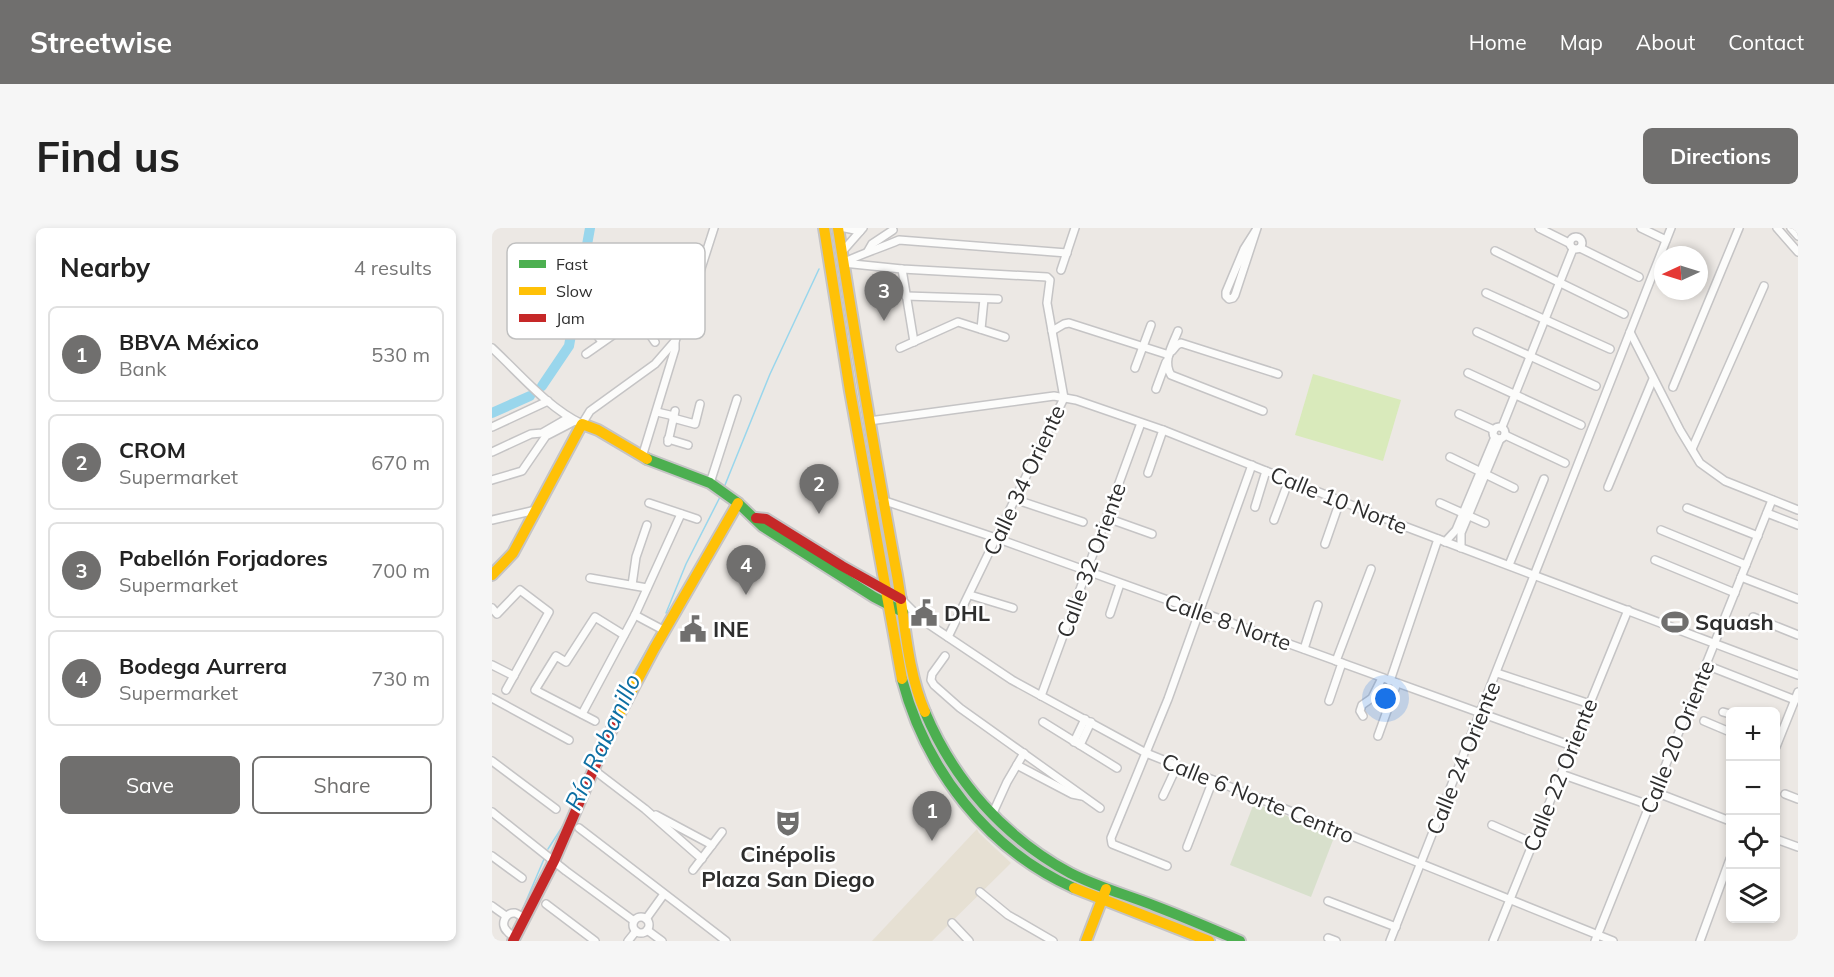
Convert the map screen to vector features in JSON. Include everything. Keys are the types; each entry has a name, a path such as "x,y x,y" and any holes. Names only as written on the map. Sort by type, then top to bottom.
{"main road":[{"path":"824,228 840,336 896,656 908,701 923,739 955,792 974,816 1018,856 1063,884 1155,906 1240,941"},
{"path":"838,228 912,669 919,698 934,733 967,786 992,815 1032,850 1104,895 1187,937 1209,941"},
{"path":"840,336 850,348 858,351"},
{"path":"492,575 513,553 536,510 575,421 598,430 642,457 711,483 756,518 762,526 842,578 903,612"},
{"path":"514,939 554,861 606,741 738,503"},
{"path":"756,518 766,519 901,599"},
{"path":"1086,941 1104,895"}],"street":[{"path":"705,256 714,228"},
{"path":"842,258 862,230 845,228"},
{"path":"1061,270 1075,228"},
{"path":"1539,228 1639,276"},
{"path":"1641,228 1666,240"},
{"name":"Calle 24 Oriente","path":"1390,941 1671,228"},
{"path":"1673,387 1739,228"},
{"path":"1777,228 1798,252"},
{"path":"1791,228 1798,236"},
{"path":"868,251 872,244 894,229 899,240"},
{"path":"1256,229 1235,295 1229,299 1226,292 1244,249 1256,229"},
{"path":"842,258 876,251 899,240 1067,253"},
{"path":"1461,548 1461,533 1466,514 1499,435 1499,426 1502,427 1574,246"},
{"path":"1495,251 1624,314"},
{"path":"842,258 902,269 914,342"},
{"name":"Calle 34 Oriente","path":"902,269 1047,277 1050,280 1047,303 1064,398 948,638"},
{"path":"1692,449 1764,286"},
{"path":"1486,293 1610,349"},
{"path":"906,296 998,299"},
{"path":"981,329 984,299"},
{"path":"900,348 958,322 1005,337"},
{"path":"1052,331 1069,323 1168,357"},
{"path":"1135,368 1151,325"},
{"path":"1156,389 1178,331"},
{"path":"1477,332 1596,386"},
{"path":"1630,332 1680,430 1700,463 1725,481 1798,510"},
{"path":"586,354 606,339"},
{"path":"642,457 675,349 675,341"},
{"path":"492,480 522,471 546,436 590,411 654,364 675,341"},
{"path":"1263,411 1171,375 1168,370 1168,357 1177,345 1181,344 1278,374"},
{"path":"492,348 548,401 575,421"},
{"path":"1468,373 1581,424"},
{"path":"1608,487 1653,379"},
{"name":"Calle 10 Norte","path":"869,421 1054,396 1064,398 1163,430 1461,548 1798,675"},
{"path":"711,483 737,399"},
{"path":"492,427 548,401"},
{"path":"657,412 674,415 695,424 700,404"},
{"path":"1460,414 1499,435 1565,463"},
{"path":"674,415 668,440 688,445"},
{"path":"492,452 531,434 542,433 575,421"},
{"name":"Calle 32 Oriente","path":"1041,696 1141,423"},
{"path":"1148,473 1163,430"},
{"path":"1450,457 1514,488"},
{"path":"1167,866 1111,842 1252,465"},
{"path":"1255,507 1266,471"},
{"path":"1509,565 1544,479"},
{"path":"1274,520 1289,480"},
{"path":"1014,499 1083,522"},
{"name":"Calle 8 Norte","path":"882,500 996,538 1198,613 1572,746"},
{"name":"Calle 20 Oriente","path":"1596,938 1772,500"},
{"path":"1325,544 1340,501"},
{"path":"1440,503 1485,522"},
{"path":"649,504 697,519"},
{"path":"1687,508 1758,536"},
{"path":"492,520 536,510"},
{"path":"1767,513 1798,525"},
{"path":"582,714 635,615 681,514"},
{"path":"1378,735 1442,540 1455,530 1466,514"},
{"path":"1107,518 1152,534"},
{"path":"632,585 636,557 647,525"},
{"path":"1661,530 1746,565"},
{"path":"1655,560 1735,592"},
{"path":"1329,702 1339,662 1371,569"},
{"path":"1741,577 1798,599"},
{"path":"590,578 647,588"},
{"path":"1110,614 1120,584"},
{"path":"492,608 497,614 520,590 549,612 506,690"},
{"path":"970,595 1013,608"},
{"name":"Calle 6 Norte Centro","path":"901,599 921,619 1012,680 1146,753 1509,900 1596,938 1613,941"},
{"path":"1304,649 1318,605"},
{"name":"Calle 22 Oriente","path":"1493,941 1628,610"},
{"name":"Calle 6 Norte Centro","path":"903,612 921,619"},
{"path":"635,615 665,631"},
{"path":"595,721 535,690 556,656 566,662 595,617 624,635"},
{"path":"1753,617 1798,634"},
{"path":"945,656 932,674 931,680 934,685 960,708 1100,808"},
{"path":"492,665 514,676"},
{"path":"1706,665 1795,700"},
{"path":"1497,673 1590,704"},
{"path":"1363,716 1360,711 1362,705 1372,698 1382,678"},
{"path":"1780,730 1798,692"},
{"path":"492,698 569,740"},
{"path":"1077,743 1088,721"},
{"path":"1704,721 1726,730"},
{"path":"1043,722 1117,768"},
{"path":"992,815 1024,753"},
{"path":"492,761 555,809"},
{"path":"1017,765 1072,794 1082,796"},
{"path":"1163,796 1177,766"},
{"path":"594,770 645,809 702,859"},
{"path":"1561,774 1649,805"},
{"path":"1054,784 1059,777"},
{"path":"1186,847 1213,780"},
{"path":"1655,792 1726,820"},
{"path":"1785,794 1798,799"},
{"path":"645,809 712,845"},
{"path":"492,812 634,921"},
{"path":"1492,825 1533,843"},
{"path":"579,828 726,941"},
{"path":"693,870 722,832"},
{"path":"1780,840 1798,847"},
{"path":"492,856 522,878"},
{"path":"1700,941 1727,869"},
{"path":"980,892 1008,915 1053,941"},
{"path":"646,919 664,894"},
{"path":"1328,901 1395,927"},
{"path":"546,904 595,941"},
{"path":"492,906 506,916"},
{"path":"514,939 504,928 506,916 514,913 524,918"},
{"path":"636,932 633,927 634,921 641,917 649,923 647,930"},
{"path":"952,923 969,941"},
{"path":"636,932 647,930"},
{"path":"647,930 662,941"},
{"path":"628,941 636,932"},
{"path":"1328,938 1336,941"}],"shaded area":[{"path":"977,829 1011,863 932,941 872,941"}],"green space":[{"path":"1313,374 1401,400 1383,461 1295,435"},
{"path":"1254,803 1335,835 1311,897 1230,865"}],"waterway":[{"path":"587,243 590,228"},
{"name":"Río Rabanillo","path":"725,485 770,374 819,269"},
{"path":"542,386 569,346 570,339"},
{"path":"492,413 530,396"},
{"name":"Río Rabanillo","path":"666,613 686,564 720,497"},
{"name":"Río Rabanillo","path":"607,729 619,698 656,634"},
{"name":"Río Rabanillo","path":"548,849 566,821"},
{"name":"Río Rabanillo","path":"521,913 544,859"}],"traffic: fast":[{"path":"647,459 710,483 738,503 762,526 874,597 903,612"},
{"path":"902,679 927,745 944,775 964,803 1014,852 1043,872 1074,888"},
{"path":"925,712 937,737 966,784 1003,824 1046,859 1101,887 1166,910 1240,941"}],"traffic: slow":[{"path":"824,228 850,391 902,679"},
{"path":"838,228 910,660 925,712"},
{"path":"492,575 513,553 582,424 598,430 647,459"},
{"path":"618,717 654,649 738,503"},
{"path":"1074,888 1209,941"},
{"path":"1086,941 1106,889"}],"traffic: jam":[{"path":"756,518 766,519 901,599"},
{"path":"513,941 554,861 618,717"}],"place":[{"name":"Pabellón Forjadores","path":"884,321"},
{"name":"CROM","path":"819,514"},
{"name":"Bodega Aurrera","path":"746,595"},
{"name":"DHL","path":"924,613"},
{"name":"Squash","path":"1675,622"},
{"name":"INE","path":"693,629"},
{"name":"Cinépolis Plaza San Diego","path":"788,823"},
{"name":"BBVA México","path":"932,841"}]}
